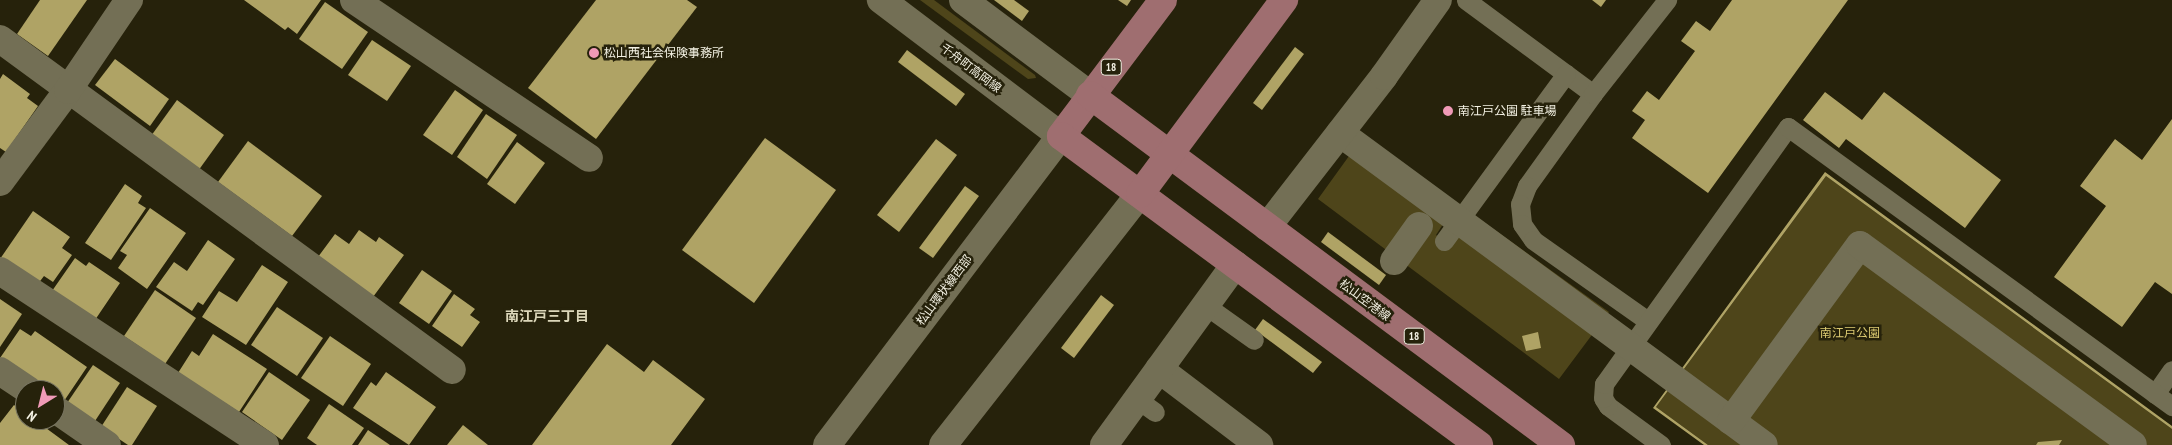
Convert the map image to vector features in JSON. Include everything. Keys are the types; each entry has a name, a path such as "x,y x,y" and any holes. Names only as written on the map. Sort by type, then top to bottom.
{"main road":[{"name":"18","path":"1061,136 1163,0"},
{"path":"1140,194 1284,0"},
{"name":"松山空港線","path":"1090,95 1561,445"},
{"path":"1061,136 1479,445"}],"street":[{"path":"0,182 68,90 129,0"},
{"path":"354,0 589,158"},
{"name":"千舟町高岡線","path":"881,0 1061,136"},
{"path":"963,0 1090,95"},
{"path":"1267,227 1348,140 1384,76 1438,0"},
{"path":"0,39 452,370"},
{"name":"松山環状線西部","path":"827,445 1061,136"},
{"path":"1348,140 1429,212 1674,379 1764,445"},
{"path":"943,445 1140,194"},
{"path":"1394,261 1429,212"},
{"path":"1731,421 1860,244 2133,445"},
{"path":"1104,445 1146,406 1167,375 1206,305 1234,265"},
{"path":"0,271 265,445"},
{"path":"0,371 15,381"},
{"path":"1167,375 1261,439"},
{"path":"65,416 107,445"}],"lane":[{"path":"1466,0 1593,94"},
{"path":"1648,321 1533,240 1522,224 1520,204 1527,186 1593,94 1667,0"},
{"path":"1444,240 1566,74"},
{"path":"1661,445 1608,406 1602,394 1605,381 1788,126 2172,406"},
{"path":"1206,305 1254,340"},
{"path":"2155,394 2172,370"}],"green space":[{"path":"920,0 934,0 1035,75 1036,78 1028,79"},
{"path":"1349,156 1447,218 1436,235 1444,241 1474,215 1609,312 1559,379 1318,199"},
{"name":"南江戸公園","path":"1826,176 2172,429 2172,445 1708,445 1656,407"}],"building":[{"path":"40,0 87,0 48,56 17,34"},
{"path":"244,0 321,0 297,34 288,27 285,30"},
{"path":"596,0 687,0 697,7 596,139 528,88"},
{"path":"994,0 1014,0 1029,11 1022,21"},
{"path":"1118,0 1131,0 1127,6"},
{"path":"1592,0 1606,0 1601,7"},
{"path":"1732,0 1848,0 1708,193 1632,138 1645,120 1632,111 1647,91 1659,100 1695,51 1681,41 1696,21 1710,31"},
{"path":"325,2 368,32 342,69 299,39"},
{"path":"372,40 411,66 387,101 348,75"},
{"path":"1295,47 1304,54 1262,110 1253,103"},
{"path":"907,50 965,94 956,106 898,62"},
{"path":"115,59 169,99 150,126 95,85"},
{"path":"3,74 30,94 27,98 38,106 6,152 0,148 0,79"},
{"path":"455,90 483,110 452,155 423,135"},
{"path":"1825,92 1862,120 1884,92 2001,180 1965,228 1846,139 1839,148 1803,120"},
{"path":"177,100 224,135 198,171 151,136"},
{"path":"486,114 517,135 487,179 457,157"},
{"path":"2172,119 2172,294 2155,282 2122,327 2054,277 2106,206 2080,186 2115,139 2142,160"},
{"path":"765,138 836,190 754,303 682,250"},
{"path":"936,139 957,155 899,232 877,215"},
{"path":"248,141 322,196 292,236 218,182"},
{"path":"517,142 545,163 515,204 487,184"},
{"path":"1825,172 2172,426 2172,429 1826,176 1656,407 1708,445 1704,445 1653,408"},
{"path":"125,184 142,196 138,203 146,208 111,260 85,243"},
{"path":"965,186 979,196 933,258 919,248"},
{"path":"150,208 186,233 147,289 118,268 127,255 120,251"},
{"path":"33,211 70,237 62,248 72,255 53,282 44,276 34,289 0,259"},
{"path":"359,230 376,242 379,237 404,255 373,297 318,257 335,234 349,244"},
{"path":"1328,232 1386,275 1379,285 1321,242"},
{"path":"208,240 235,259 203,305 198,302 192,311 156,287 174,262 187,271"},
{"path":"75,258 86,266 89,262 120,283 95,320 52,291"},
{"path":"262,265 288,282 246,345 202,317 219,291 237,302"},
{"path":"422,270 452,291 429,324 399,303"},
{"path":"155,290 196,318 165,364 124,336"},
{"path":"454,294 475,309 470,315 480,322 462,347 432,326"},
{"path":"1101,295 1114,305 1074,358 1061,348"},
{"path":"0,299 22,314 0,347"},
{"path":"277,307 323,338 297,376 251,345"},
{"path":"1263,319 1322,362 1313,373 1255,330"},
{"path":"20,329 31,336 35,331 87,367 65,400 65,380 28,380 0,358"},
{"path":"1538,332 1541,348 1526,351 1522,336"},
{"path":"213,334 267,369 239,412 178,373 192,351 199,356"},
{"path":"330,336 371,364 343,406 301,378"},
{"path":"607,344 644,372 653,360 705,399 671,445 532,445"},
{"path":"93,365 120,383 95,421 67,403"},
{"path":"269,372 310,400 282,440 242,412"},
{"path":"386,372 436,407 409,445 353,408 371,382 376,386"},
{"path":"127,387 157,406 132,445 128,445 101,427"},
{"path":"329,404 364,428 352,445 317,445 307,438"},
{"path":"14,405 15,430 49,430 69,445 0,445 0,423"},
{"path":"463,425 488,445 447,445"},
{"path":"368,430 390,445 358,445"},
{"path":"2062,440 2059,445 2036,445 2038,442"}],"place":[{"name":"松山西社会保険事務所","path":"594,53"},
{"name":"南江戸公園 駐車場","path":"1448,111"}],"district":[{"name":"南江戸三丁目","path":"547,316"}]}
